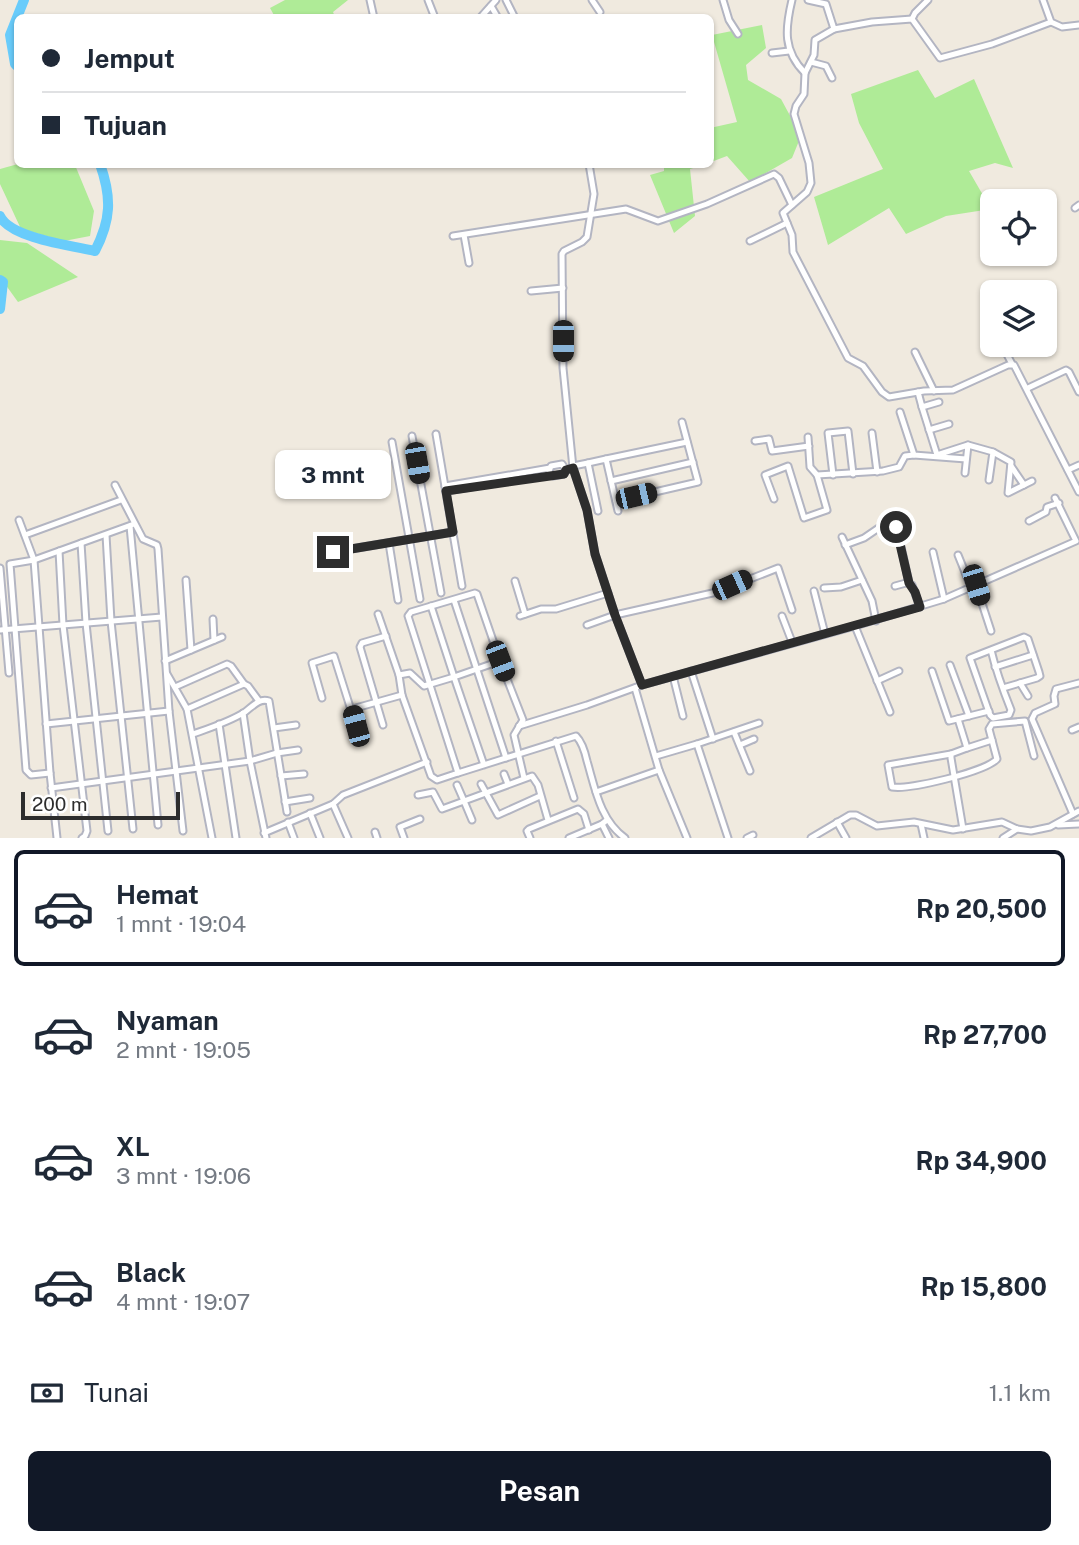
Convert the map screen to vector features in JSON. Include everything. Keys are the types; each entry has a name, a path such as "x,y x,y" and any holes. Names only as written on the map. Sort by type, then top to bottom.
{"street":[{"path":"484,14 496,0"},
{"path":"592,0 600,12"},
{"path":"723,0 730,23 738,34"},
{"path":"792,0 788,18 789,51 805,73"},
{"path":"808,0 826,2 834,29"},
{"path":"912,19 928,0"},
{"path":"1043,0 1051,22"},
{"path":"491,6 496,14"},
{"path":"912,19 937,56 943,58 992,44 1051,22 1062,27 1079,25"},
{"path":"912,19 872,22 834,29 815,40 811,62 805,73 804,93 794,114 809,163 811,183 807,192 783,213 792,234 793,252 848,358 863,366 882,392 889,397 953,390 1012,364"},
{"path":"772,53 789,51"},
{"path":"811,62 826,66 831,78"},
{"path":"590,168 593,194 587,237 562,254 563,368 573,467 587,510 595,554 642,685"},
{"path":"453,236 628,209 658,221 707,204 774,174 779,178 792,205"},
{"path":"750,241 787,223"},
{"path":"464,235 469,264"},
{"path":"531,291 563,288"},
{"path":"915,352 934,391"},
{"path":"1008,357 1028,388 1079,492"},
{"path":"1028,388 1066,370 1079,392"},
{"path":"918,392 937,455"},
{"path":"922,407 939,402"},
{"path":"901,411 914,454"},
{"path":"616,501 698,482 682,422"},
{"path":"929,430 948,424"},
{"path":"833,475 828,433 848,431 853,474"},
{"path":"873,433 877,472"},
{"path":"436,434 462,586"},
{"path":"412,436 440,593"},
{"path":"774,499 765,475 788,466 804,517 827,510 817,475 810,467 808,437"},
{"path":"755,441 769,439 772,451 809,446"},
{"path":"392,442 420,599"},
{"path":"445,489 551,471 553,476 564,474 566,470 588,463 687,442"},
{"path":"937,455 968,445 993,452 1011,463 1024,485"},
{"path":"965,473 968,445"},
{"path":"989,480 993,452"},
{"path":"817,475 877,472 899,467 905,456 914,454 966,459"},
{"path":"606,459 618,511"},
{"path":"611,481 693,462"},
{"path":"588,463 598,511"},
{"path":"1068,470 1079,465"},
{"path":"1011,466 1008,493 1032,481"},
{"path":"115,485 132,525 143,539 157,545 158,549 169,711 183,831"},
{"path":"25,535 121,500"},
{"path":"519,726 642,685 920,607 1078,542 1057,501 1048,506 1046,512 1029,521"},
{"path":"19,520 34,560 57,838"},
{"path":"845,545 892,522 900,541 909,583 920,607"},
{"path":"50,773 31,775 26,770 10,564 34,560 132,525"},
{"path":"132,525 138,619 158,825"},
{"path":"333,552 453,532"},
{"path":"106,535 111,621 133,829"},
{"path":"842,537 872,601 876,621"},
{"path":"81,543 86,623 108,831"},
{"path":"389,543 398,600"},
{"path":"59,551 63,625 87,831 82,838"},
{"path":"933,552 944,598"},
{"path":"958,555 974,586 991,631"},
{"path":"587,625 615,615 699,597 786,565"},
{"path":"0,568 3,629 9,673"},
{"path":"778,568 792,610"},
{"path":"186,580 191,650"},
{"path":"824,588 841,587 862,580"},
{"path":"515,581 523,615 541,609 556,610 608,593"},
{"path":"895,586 909,583"},
{"path":"814,591 825,634"},
{"path":"458,773 408,615 430,606 477,594 523,720 514,735 524,778"},
{"path":"454,600 506,758"},
{"path":"430,606 484,765"},
{"path":"378,614 399,675 402,695 435,780 572,736 580,739 609,838"},
{"path":"782,616 792,642"},
{"path":"3,629 162,617"},
{"path":"213,619 214,640"},
{"path":"855,626 890,712"},
{"path":"383,725 361,646 362,643 386,636"},
{"path":"165,661 222,637"},
{"path":"990,650 1011,713 993,718 970,658 990,650 1024,637 1028,639 1040,676 1003,688"},
{"path":"322,698 312,663 334,656 356,726"},
{"path":"995,667 1033,656"},
{"path":"399,675 410,673 423,685 430,685 500,661"},
{"path":"175,687 227,664 232,666 259,701"},
{"path":"950,665 969,716"},
{"path":"166,671 187,709 212,838"},
{"path":"691,671 713,739"},
{"path":"877,681 899,671"},
{"path":"932,671 948,720 989,711"},
{"path":"673,676 683,716"},
{"path":"1020,683 1028,696"},
{"path":"1056,825 1076,812 1032,719 1033,715 1055,704 1056,689 1079,683"},
{"path":"187,709 244,684"},
{"path":"635,688 659,770 687,838"},
{"path":"352,709 402,695"},
{"path":"193,734 243,713 259,701 264,699 270,703 287,812"},
{"path":"46,724 169,711"},
{"path":"243,713 265,836 288,822 332,804 343,795 427,762"},
{"path":"958,719 967,748"},
{"path":"992,740 951,754 888,766 894,788 953,777 996,762 990,725 1024,720 1034,756"},
{"path":"656,756 759,723"},
{"path":"219,724 236,838"},
{"path":"274,727 296,725"},
{"path":"1072,730 1079,727"},
{"path":"734,732 750,772"},
{"path":"740,745 754,739"},
{"path":"556,741 574,798"},
{"path":"697,744 716,794 728,838"},
{"path":"994,748 1004,746"},
{"path":"51,789 250,761 298,750"},
{"path":"951,754 963,829"},
{"path":"596,792 659,770"},
{"path":"281,776 304,774"},
{"path":"504,774 508,784"},
{"path":"418,795 433,792 442,809 530,776 535,779 548,820"},
{"path":"481,783 498,815 540,796"},
{"path":"457,785 472,820"},
{"path":"285,803 310,798"},
{"path":"332,804 348,838"},
{"path":"530,838 528,829 578,809 584,814 589,830"},
{"path":"310,813 320,838"},
{"path":"811,838 837,822 856,815 877,826 909,823 946,829 963,829 1002,821 1017,829 1038,830 1056,825 1079,824"},
{"path":"404,838 400,827 419,819"},
{"path":"288,822 294,838"},
{"path":"569,838 581,836 604,822"},
{"path":"604,822 625,838"},
{"path":"837,822 846,838"},
{"path":"921,824 924,838"},
{"path":"1003,838 1017,829"}],"green space":[{"path":"285,0 348,0 334,14 273,14 270,8"},
{"path":"762,25 766,48 746,65 748,80 781,99 801,136 792,158 750,182 727,156 714,161 714,127 737,122 714,35"},
{"path":"918,70 935,98 974,79 1013,168 995,163 969,171 980,190 980,211 946,216 906,234 889,208 828,245 814,197 883,169 859,123 851,94"},
{"path":"14,165 14,168 76,168 94,211 90,236 64,241 21,229 0,184 0,169"},
{"path":"664,168 693,168 690,169 695,216 674,233 650,175 664,171"},
{"path":"0,240 27,243 78,277 18,302 0,277"}],"waterway":[{"path":"18,14 24,0"},
{"path":"14,25 10,35 14,58"},
{"path":"0,216 6,224 29,235 95,251 108,209 107,188 101,168"},
{"path":"0,280 3,282 0,309"}],"route":[{"path":"333,552 453,532 446,491 551,474 553,476 564,474 566,470 573,468 587,510 595,554 642,685 920,607 918,597 909,583 896,527"}]}
